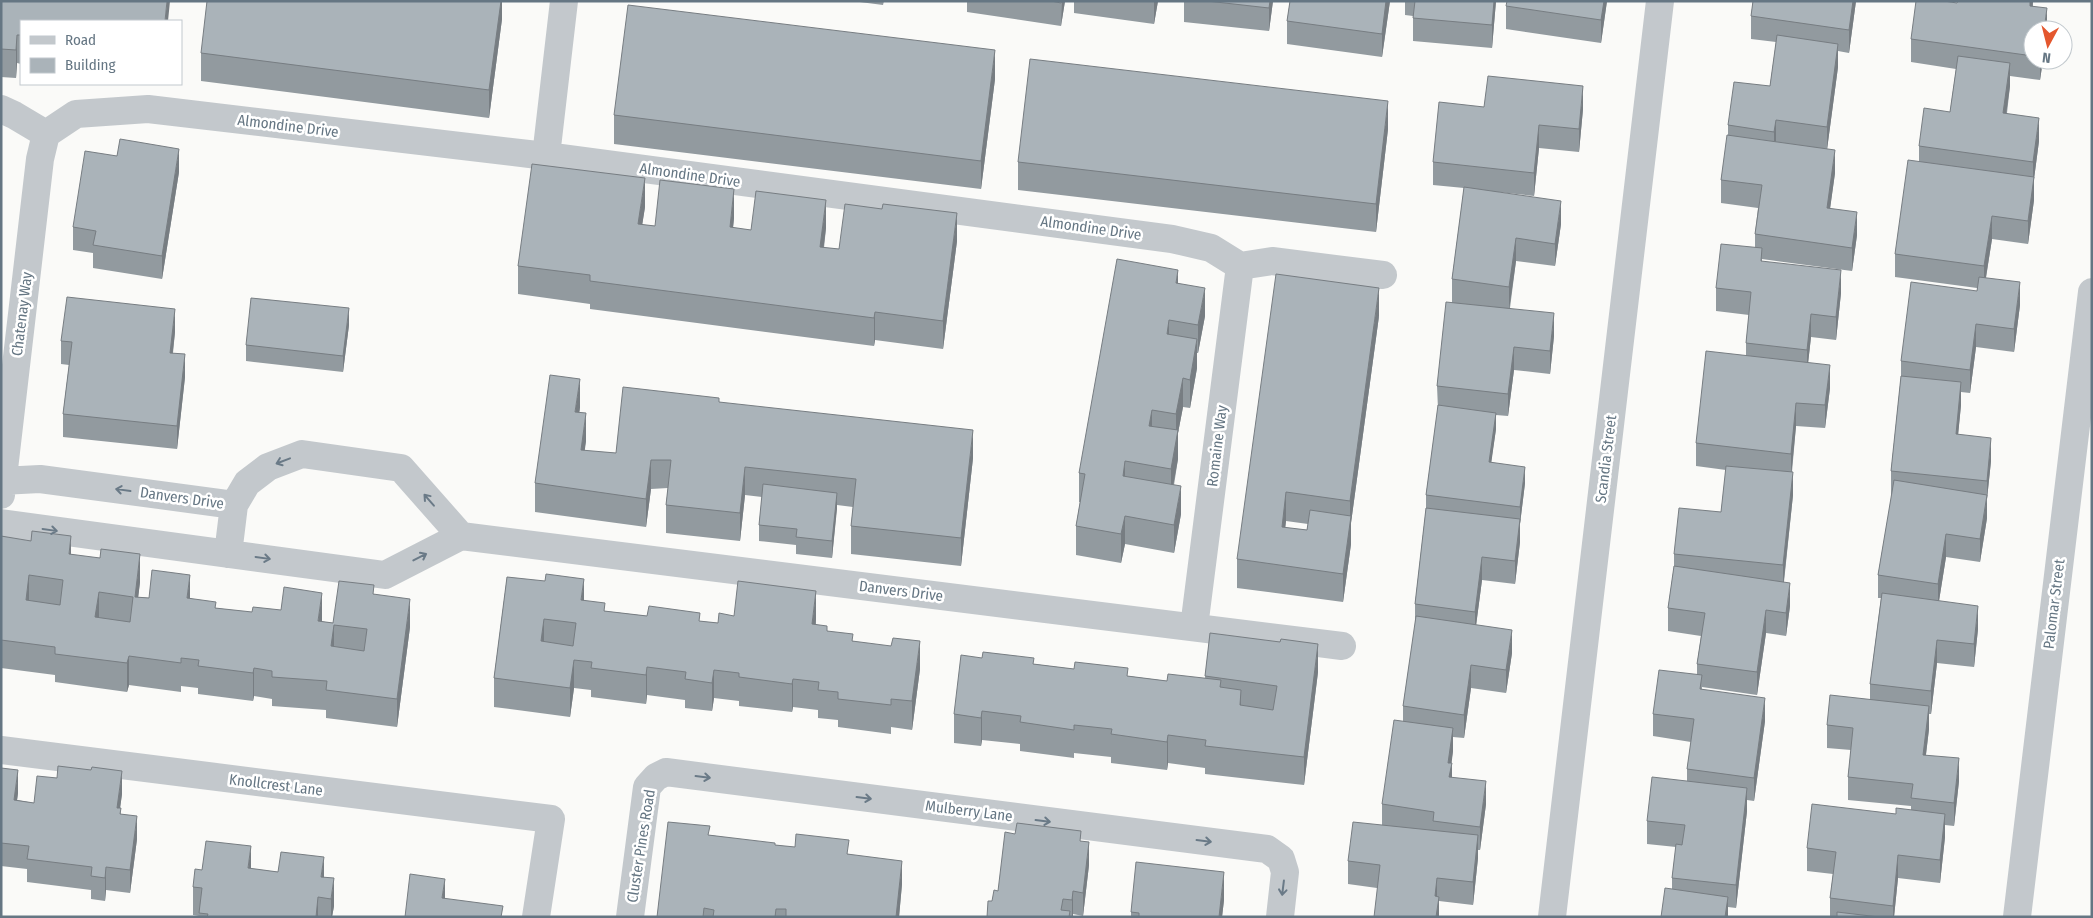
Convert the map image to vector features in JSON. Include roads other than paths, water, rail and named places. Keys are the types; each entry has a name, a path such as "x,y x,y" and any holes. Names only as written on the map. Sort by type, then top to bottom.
{"street":[{"path":"546,156 564,1"},
{"name":"Scandia Street","path":"1552,917 1660,1"},
{"path":"1,110 14,115 46,134"},
{"name":"Almondine Drive","path":"46,134 76,114 148,110 546,156 1172,238 1211,248 1240,266"},
{"name":"Chatenay Way","path":"2,486 40,159 46,134"},
{"path":"1240,266 1272,261 1383,275"},
{"name":"Romaine Way","path":"1194,627 1240,266"},
{"name":"Palomar Street","path":"2017,917 2092,292"},
{"name":"Danvers Drive","path":"2,486 40,479 234,505 247,483 261,472 268,467 302,454 401,468 461,536 1342,646"},
{"path":"228,554 234,505"},
{"path":"1,523 385,575 461,536"},
{"name":"Knollcrest Lane","path":"1,750 551,819 536,917"},
{"name":"Mulberry Lane","path":"656,777 666,772 1267,850 1281,859 1285,872 1280,917"},
{"name":"Cluster Pines Road","path":"630,917 648,787 656,777"}]}
